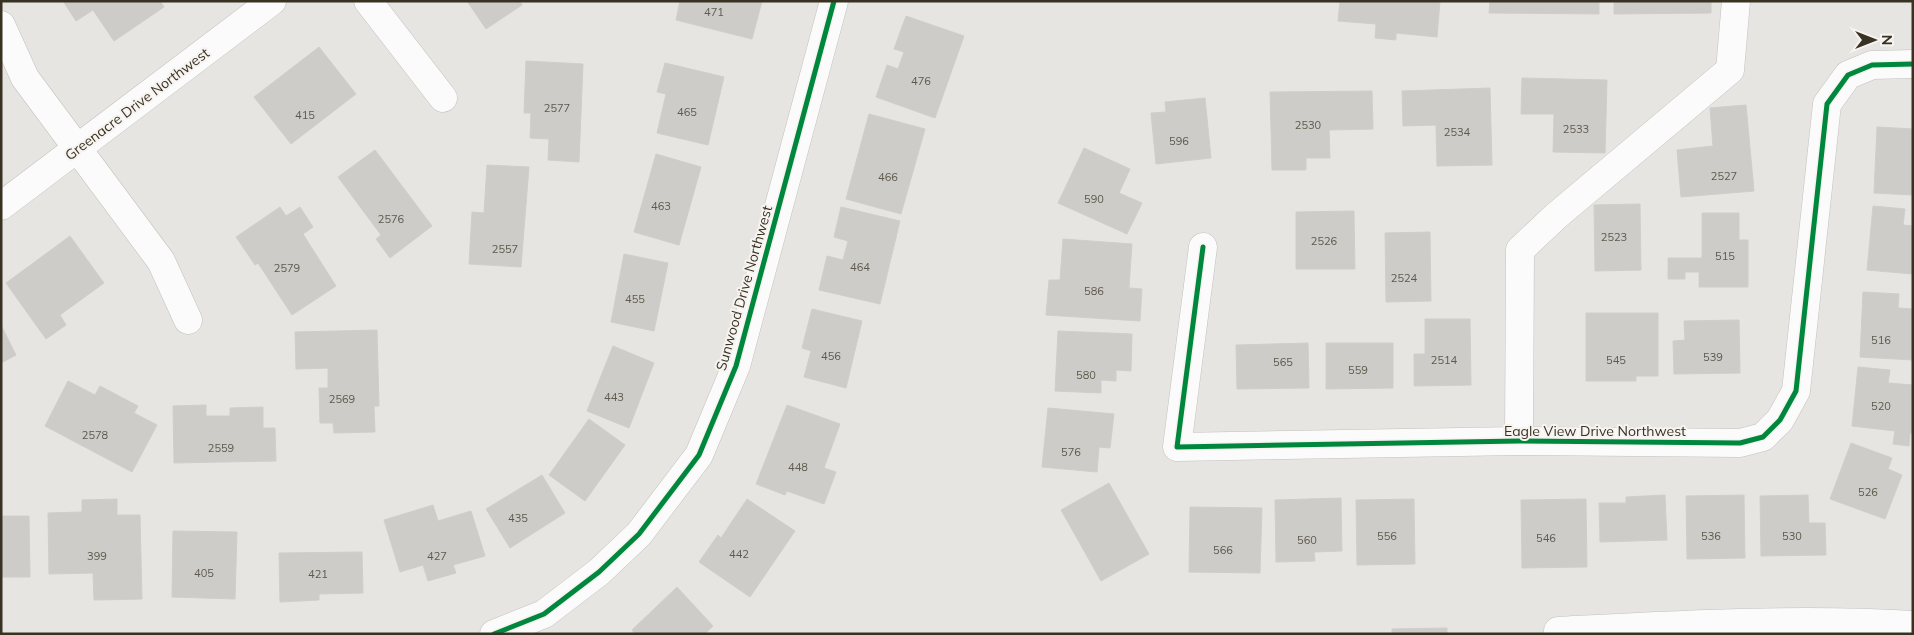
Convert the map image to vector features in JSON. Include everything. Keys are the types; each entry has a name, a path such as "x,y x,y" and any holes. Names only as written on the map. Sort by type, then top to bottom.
{"street":[{"name":"Greenacre Drive Northwest","path":"1,206 272,1"},
{"path":"368,1 443,98"},
{"name":"Sunwood Drive Northwest","path":"494,634 544,614 599,572 639,534 699,455 736,366 834,1"},
{"path":"1519,441 1520,250 1556,216 1730,70 1736,1"},
{"path":"1,25 25,78 161,260 188,320"},
{"name":"Eagle View Drive Northwest","path":"1203,248 1178,446 1519,441 1740,443 1763,437 1780,420 1796,391 1827,104 1848,74 1872,65 1913,64"},
{"path":"1558,632 1696,624 1870,622 1913,625"}],"building":[{"path":"63,1 160,1 164,7 114,41 93,10 76,21"},
{"path":"467,1 520,1 522,5 486,29"},
{"path":"680,1 762,1 752,39 676,20"},
{"path":"1340,1 1440,1 1437,37 1396,33 1396,40 1375,38 1376,24 1338,21"},
{"path":"1490,1 1599,1 1599,14 1489,13"},
{"path":"1614,1 1711,1 1711,13 1614,14"},
{"path":"906,16 964,36 935,118 876,97 887,65 898,69 904,52 894,49"},
{"path":"319,47 356,94 291,144 254,97"},
{"path":"526,61 583,64 579,162 548,160 549,139 530,138 531,113 524,113"},
{"path":"665,63 724,77 708,145 657,133 666,94 657,92"},
{"path":"1522,78 1607,80 1605,153 1553,152 1554,114 1521,114"},
{"path":"1490,88 1492,165 1437,166 1436,125 1403,126 1402,91"},
{"path":"1372,91 1373,129 1329,130 1330,158 1306,158 1306,170 1272,170 1270,92"},
{"path":"1205,98 1211,158 1156,164 1151,113 1166,112 1165,102"},
{"path":"1746,105 1754,191 1681,197 1677,150 1713,146 1710,108"},
{"path":"869,114 925,129 901,214 846,199"},
{"path":"1877,127 1913,129 1913,195 1874,193"},
{"path":"1084,148 1130,169 1119,193 1142,203 1127,234 1058,203"},
{"path":"375,150 432,226 390,258 376,239 381,235 338,177"},
{"path":"656,154 701,167 679,245 634,232"},
{"path":"487,165 529,167 521,267 469,264 472,212 484,213"},
{"path":"1640,204 1641,270 1595,271 1594,205"},
{"path":"1873,206 1905,209 1903,225 1913,226 1913,274 1867,270"},
{"path":"280,207 286,216 300,207 313,227 303,234 336,286 292,315 258,263 255,265 236,237"},
{"path":"841,207 900,221 880,304 819,290 827,256 843,260 848,241 834,237"},
{"path":"1354,211 1355,269 1296,269 1296,212"},
{"path":"1702,213 1739,213 1739,240 1748,240 1748,287 1699,287 1699,272 1685,272 1685,279 1668,279 1668,258 1702,258"},
{"path":"1430,232 1431,301 1386,302 1385,233"},
{"path":"70,236 104,283 60,315 66,325 46,339 6,283"},
{"path":"1063,239 1132,244 1129,288 1142,289 1140,321 1046,315 1049,280 1060,280"},
{"path":"624,254 668,263 654,331 611,322"},
{"path":"1863,292 1899,294 1898,308 1913,309 1913,360 1860,357"},
{"path":"812,309 862,321 846,388 804,377 811,351 802,348"},
{"path":"1586,313 1658,313 1658,376 1636,376 1636,381 1586,381"},
{"path":"1425,319 1470,319 1471,385 1414,386 1414,354 1425,354"},
{"path":"1739,320 1740,373 1674,374 1673,341 1685,340 1684,321"},
{"path":"1,325 16,355 1,363"},
{"path":"377,330 379,406 374,406 375,432 334,433 333,423 320,423 319,388 328,388 328,368 296,369 295,332"},
{"path":"1058,331 1132,334 1131,371 1116,370 1116,381 1101,380 1101,393 1055,391"},
{"path":"1308,343 1309,388 1237,389 1236,345"},
{"path":"1326,343 1393,343 1393,388 1326,389"},
{"path":"613,346 654,363 629,428 587,411"},
{"path":"1858,367 1890,370 1888,383 1913,385 1913,433 1910,433 1909,446 1893,444 1895,431 1852,426"},
{"path":"68,381 95,395 100,386 138,406 134,413 157,425 132,472 45,426"},
{"path":"206,405 206,416 230,416 230,408 263,407 263,428 275,428 276,461 174,463 173,406"},
{"path":"787,405 840,424 824,468 836,472 824,504 787,491 785,495 756,484"},
{"path":"1048,408 1114,414 1110,448 1099,447 1097,472 1042,467"},
{"path":"589,419 625,445 585,501 549,475"},
{"path":"1851,443 1892,458 1888,469 1902,475 1885,519 1830,499"},
{"path":"542,475 565,513 510,548 486,509"},
{"path":"1109,483 1149,554 1101,581 1061,510"},
{"path":"1665,495 1667,540 1600,542 1599,503 1626,503 1626,497"},
{"path":"1744,495 1745,558 1687,559 1686,496"},
{"path":"1808,495 1809,523 1825,523 1826,555 1761,556 1760,496"},
{"path":"1341,498 1342,551 1314,552 1315,561 1276,562 1275,500"},
{"path":"117,499 117,515 140,515 142,599 94,600 93,573 49,574 48,513 82,512 82,500"},
{"path":"747,499 795,531 750,597 699,562 718,535 721,538"},
{"path":"1414,499 1415,564 1357,565 1356,500"},
{"path":"1586,499 1587,567 1522,568 1521,500"},
{"path":"433,505 438,521 471,511 485,556 453,565 456,573 428,581 423,565 400,572 384,520"},
{"path":"1190,507 1262,508 1260,573 1189,572"},
{"path":"1,516 29,516 30,577 1,577"},
{"path":"173,531 237,532 235,599 172,597"},
{"path":"362,552 363,593 319,594 319,600 280,602 279,553"},
{"path":"677,587 713,626 705,634 635,634 632,630"},
{"path":"1447,628 1447,634 1392,634 1392,629"}],"cycle path":[{"path":"494,634 544,614 599,572 639,534 699,455 736,366 834,1"},
{"path":"1203,247 1177,447 1519,441 1740,443 1763,437 1780,420 1796,391 1827,104 1848,75 1872,65 1913,64"}]}
